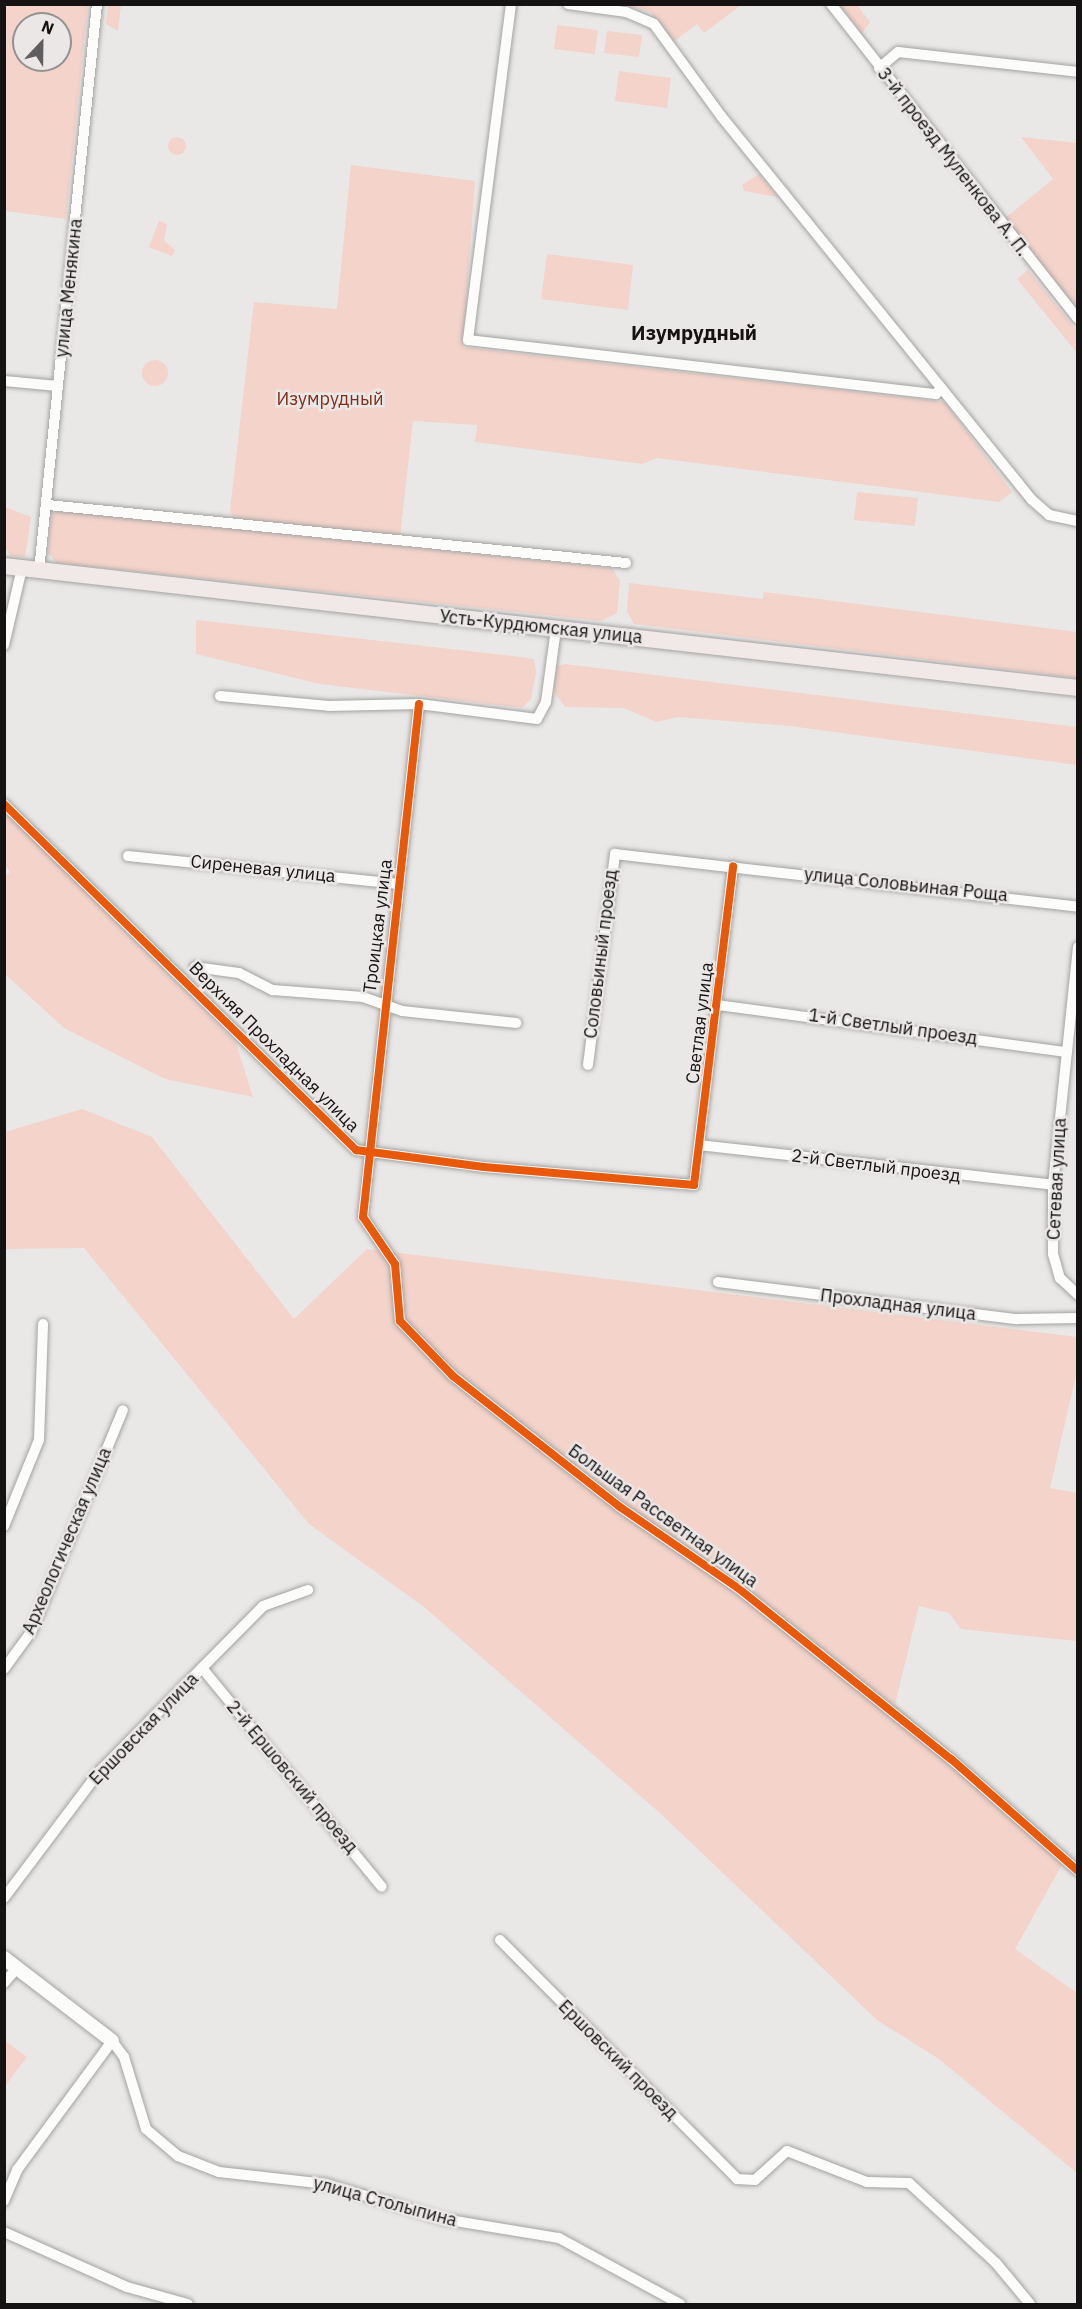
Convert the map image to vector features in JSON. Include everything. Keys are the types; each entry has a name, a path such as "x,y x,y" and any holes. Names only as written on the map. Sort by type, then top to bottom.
{"main road":[{"name":"Усть-Курдюмская улица","path":"4,566 1077,688"}],"street":[{"name":"улица Менякина","path":"39,570 48,506 58,386 98,4"},
{"path":"511,4 468,340 936,394 941,388"},
{"path":"568,4 632,13 654,24 721,116 1040,508 1058,519 1077,521"},
{"name":"3-й проезд Муленкова А. П.","path":"831,4 1077,319"},
{"path":"879,68 898,52 1077,72"},
{"path":"4,381 58,386"},
{"path":"48,506 626,563"},
{"path":"4,645 22,568"},
{"path":"220,696 319,706 419,704 537,719 546,702 556,628"},
{"name":"Троицкая улица","path":"371,1152 384,1004 419,704"},
{"name":"Верхняя Прохладная улица","path":"4,804 356,1149 484,1167 694,1185"},
{"name":"Соловьиный проезд","path":"588,1065 615,854 733,866"},
{"name":"Сиреневая улица","path":"128,856 397,884"},
{"name":"улица Соловьиная Роща","path":"733,866 1077,907"},
{"name":"Светлая улица","path":"694,1185 718,1005 733,866"},
{"name":"Сетевая улица","path":"1077,947 1053,1185 1053,1254 1060,1278 1077,1295"},
{"path":"195,967 239,973 273,990 363,997 402,1011 516,1023"},
{"name":"1-й Светлый проезд","path":"718,1005 1067,1052"},
{"name":"2-й Светлый проезд","path":"699,1145 1053,1185"},
{"name":"Большая Рассветная улица","path":"371,1152 363,1217 395,1264 400,1321 453,1376 620,1507 738,1588 951,1759 1077,1871"},
{"name":"Прохладная улица","path":"718,1282 1017,1319 1077,1318"},
{"path":"4,1526 39,1440 43,1324"},
{"name":"Археологическая улица","path":"4,1669 31,1632 123,1410"},
{"name":"Ершовская улица","path":"4,1898 99,1772 263,1606 308,1590"},
{"name":"2-й Ершовский проезд","path":"202,1668 382,1887"},
{"name":"Ершовский проезд","path":"501,1940 737,2179 755,2180 787,2151 867,2182 909,2183 996,2263 1030,2304"},
{"path":"4,1958 112,2041 17,2170 4,2202"},
{"path":"4,1983 17,1968"},
{"name":"улица Столыпина","path":"112,2041 124,2057 146,2129 178,2156 219,2172 326,2184 443,2219 559,2238 680,2304"},
{"path":"4,2232 127,2287 188,2304"}],"green space":[{"path":"5,4 88,5 66,219 5,211"},
{"path":"741,4 704,33 697,24 673,42 650,12 623,5"},
{"path":"108,5 121,5 118,31 106,24"},
{"path":"839,5 857,5 870,22 862,33"},
{"path":"557,25 598,30 595,54 554,49"},
{"path":"607,31 642,35 639,57 604,53"},
{"path":"619,71 671,78 667,108 615,101"},
{"path":"173,137 181,137 186,142 184,153 173,155 168,150 168,142"},
{"path":"1021,137 1077,143 1077,312 1003,220 1053,179"},
{"path":"351,165 475,181 463,347 945,402 1012,492 999,502 657,458 642,464 475,442 477,425 413,421 400,537 233,518 230,510 254,302 337,309"},
{"path":"759,174 778,197 744,191 742,185"},
{"path":"159,221 167,224 164,240 175,250 172,256 149,247"},
{"path":"547,254 633,265 628,310 541,299"},
{"path":"1028,270 1077,331 1077,353 1017,279"},
{"path":"155,360 164,364 168,373 164,382 155,386 146,382 142,373 146,364"},
{"path":"857,492 918,498 915,526 854,520"},
{"path":"5,507 31,517 25,557 11,556 5,548"},
{"path":"58,511 612,568 620,581 617,613 601,621 57,563 48,553 51,515"},
{"path":"629,583 763,599 764,592 1077,632 1077,678 634,624 627,612"},
{"path":"196,620 534,659 536,673 531,699 522,708 320,684 196,654"},
{"path":"565,664 1077,727 1077,765 790,726 678,717 656,722 624,708 565,707 554,692 557,666"},
{"path":"4,809 236,1043 253,1097 165,1079 64,1028 5,974 4,877 10,872 5,865"},
{"path":"82,1109 152,1137 294,1319 367,1249 1077,1337 1077,1371 1050,1488 1077,1493 1077,1641 961,1629 949,1613 919,1606 895,1704 1068,1854 1015,1949 1077,1993 1077,2173 939,2059 877,2020 661,1814 424,1607 309,1524 84,1248 5,1249 5,1132"},
{"path":"4,2040 27,2057 5,2086 4,2086"}],"cycle path":[{"path":"419,704 363,1217 395,1264 400,1321 453,1376 620,1507 738,1588 951,1759 1078,1871"},
{"path":"4,804 356,1150 484,1167 694,1185 733,866"}],"district":[{"name":"Изумрудный","path":"694,332"}]}
